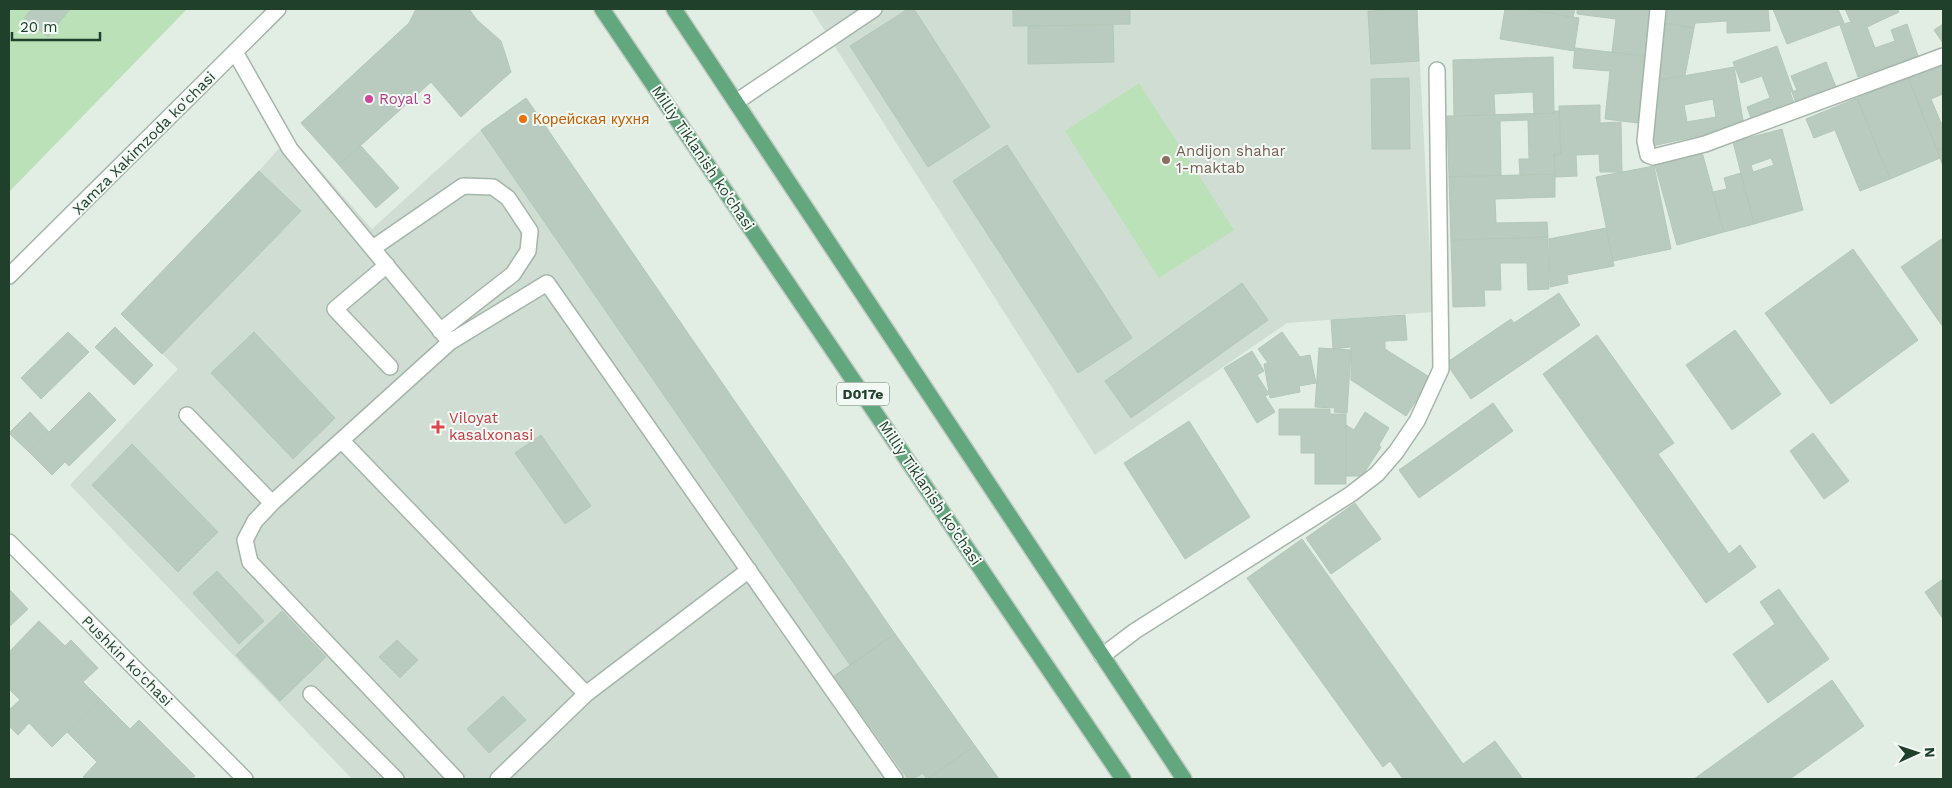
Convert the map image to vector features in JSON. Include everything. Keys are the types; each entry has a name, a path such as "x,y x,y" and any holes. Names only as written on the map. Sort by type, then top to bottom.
{"main road":[{"name":"Milliy Tiklanish ko'chasi","path":"602,9 1124,779"},
{"path":"674,9 1184,779"}],"street":[{"name":"Xamza Xakimzoda ko'chasi","path":"9,276 278,9"},
{"path":"736,102 874,9"},
{"path":"1658,9 1645,141 1648,155 1653,157 1705,144 1943,56"},
{"path":"235,52 290,149 445,336"},
{"path":"1102,656 1135,631 1351,494 1377,474 1396,452 1417,421 1441,369 1437,70"},
{"path":"373,248 463,186 493,187 508,198 530,231 528,251 513,274 445,336 342,441 272,503 255,521 245,540 250,562 456,779"},
{"path":"387,265 335,310 390,367"},
{"path":"445,336 548,283 895,779"},
{"path":"187,415 272,503"},
{"path":"342,441 586,694"},
{"name":"Pushkin ko'chasi","path":"9,542 245,779"},
{"path":"498,779 586,694 749,570"},
{"path":"311,694 396,779"}],"shaded area":[{"name":"Andijon shahar 1-maktab","path":"811,9 1417,9 1433,312 1287,323 1095,455"},
{"name":"Viloyat kasalxonasi","path":"526,98 895,634 999,779 352,779 70,485 178,369 121,314 259,171 290,136 372,229 481,130"}],"green space":[{"path":"9,9 187,9 9,192"},
{"path":"1139,83 1234,230 1159,278 1065,131"}],"building":[{"path":"32,9 70,9 48,37 24,18"},
{"name":"Royal 3","path":"416,9 469,9 477,20 501,41 511,72 461,117 431,82 339,165 301,123 409,23"},
{"path":"908,9 914,9 990,127 928,167 850,46"},
{"path":"1013,9 1130,9 1130,24 1013,26"},
{"path":"1417,9 1419,61 1371,64 1368,11"},
{"path":"1505,9 1524,9 1579,18 1574,51 1500,39"},
{"path":"1524,9 1575,9 1573,17"},
{"path":"1577,9 1650,9 1645,56 1612,52 1616,19 1577,14"},
{"path":"1668,9 1768,9 1770,31 1727,33 1727,21 1695,23 1694,28 1665,23"},
{"path":"1773,9 1838,9 1844,23 1787,44"},
{"path":"1845,9 1897,9 1899,12 1867,27 1875,48 1895,41 1891,30 1907,24 1918,56 1858,77 1840,25 1851,22"},
{"path":"1665,23 1694,28 1685,75 1655,81"},
{"path":"1943,24 1943,43 1934,30"},
{"path":"1113,25 1114,62 1028,64 1028,26"},
{"path":"1777,46 1793,91 1790,92 1795,106 1752,121 1747,107 1770,98 1762,76 1741,83 1733,62"},
{"path":"1575,48 1645,56 1638,123 1605,119 1610,71 1573,68"},
{"path":"1553,57 1554,113 1534,114 1533,92 1494,94 1495,115 1454,116 1453,60"},
{"path":"1826,62 1836,87 1796,103 1792,92 1797,90 1791,76"},
{"path":"1943,63 1943,94 1931,99 1941,123 1943,122 1943,147 1937,150 1908,77"},
{"path":"1734,67 1744,126 1652,146 1655,81","holes":["1713,99 1716,117 1687,122 1684,105"]},
{"path":"1908,77 1940,158 1890,179 1857,98"},
{"path":"1409,78 1410,149 1372,149 1371,79"},
{"path":"526,98 895,634 850,665 481,130"},
{"path":"1857,98 1890,179 1860,191 1835,130 1814,138 1806,119"},
{"path":"1600,105 1600,123 1621,122 1622,172 1600,172 1599,154 1576,155 1577,176 1555,177 1554,154 1561,154 1559,106"},
{"path":"1554,111 1559,111 1561,154 1554,154 1555,174 1520,175 1519,159 1529,159 1528,120 1500,121 1501,175 1449,177 1447,116 1554,113"},
{"path":"1782,129 1803,210 1754,224 1733,142","holes":["1771,158 1774,165 1753,172 1751,165"]},
{"path":"360,145 399,188 376,208 339,165"},
{"path":"1007,145 1132,338 1078,373 953,181"},
{"path":"1943,147 1943,166 1937,150"},
{"path":"1702,152 1724,232 1677,245 1655,165"},
{"path":"1654,166 1671,249 1613,261 1596,177"},
{"path":"259,171 301,211 162,354 121,314"},
{"path":"1741,173 1754,224 1724,232 1713,192 1727,189 1724,178"},
{"path":"1555,174 1555,197 1495,199 1496,223 1547,222 1548,237 1451,240 1449,177"},
{"path":"1606,228 1614,266 1567,275 1568,283 1550,287 1549,239"},
{"path":"1548,237 1549,289 1528,290 1527,263 1500,263 1501,290 1484,290 1485,306 1453,307 1451,240"},
{"path":"1943,238 1943,327 1901,267"},
{"path":"1853,249 1918,340 1831,404 1765,313"},
{"path":"1242,283 1268,320 1131,418 1105,381"},
{"path":"1559,293 1580,325 1471,399 1446,363 1511,319 1514,323"},
{"path":"1405,315 1407,340 1385,341 1385,349 1431,378 1406,416 1351,380 1351,347 1333,349 1331,320"},
{"path":"115,327 153,365 134,385 95,347"},
{"path":"1735,330 1781,394 1732,430 1686,365"},
{"path":"68,332 89,352 41,399 21,378"},
{"path":"254,332 335,418 293,459 211,373"},
{"path":"1282,332 1300,357 1310,355 1316,383 1299,386 1300,392 1270,398 1264,364 1268,363 1258,349"},
{"path":"1597,335 1674,443 1658,454 1729,554 1740,545 1756,567 1706,603 1543,374"},
{"path":"1319,348 1351,350 1347,413 1334,412 1335,408 1315,407"},
{"path":"1252,351 1264,371 1257,375 1269,394 1265,396 1275,412 1257,423 1224,368"},
{"path":"89,392 116,420 69,466 65,462 52,475 29,452"},
{"path":"1493,403 1513,431 1419,498 1399,470"},
{"path":"1279,409 1330,409 1330,414 1346,414 1346,484 1315,484 1315,453 1301,453 1301,435 1279,435"},
{"path":"30,412 49,432 29,452 9,433"},
{"path":"1365,412 1389,428 1379,445 1381,447 1362,476 1346,476 1346,425 1354,430"},
{"path":"1189,421 1250,517 1185,559 1124,463"},
{"path":"1813,433 1849,481 1824,499 1790,451"},
{"path":"541,435 591,506 565,524 515,453"},
{"path":"132,444 218,532 178,572 92,485"},
{"path":"1355,503 1381,539 1331,574 1306,538"},
{"path":"1302,539 1463,764 1495,741 1523,779 1403,779 1390,761 1383,767 1247,578"},
{"path":"217,571 264,621 239,644 193,593"},
{"path":"1943,579 1943,619 1925,592"},
{"path":"9,589 28,609 9,627"},
{"path":"1779,589 1829,659 1768,703 1733,654 1775,624 1760,602"},
{"path":"282,611 326,657 280,701 236,655"},
{"path":"39,621 65,646 71,640 98,668 83,682 100,699 52,747 29,723 18,735 9,726 9,710 20,700 9,689 9,652"},
{"path":"895,634 975,746 927,779 923,773 913,779 908,779 834,676"},
{"path":"397,640 418,660 400,678 379,657"},
{"path":"1832,680 1864,726 1790,779 1694,779"},
{"path":"503,696 526,720 489,753 467,729"},
{"path":"100,699 130,729 139,720 195,776 191,779 85,779 83,777 97,762 67,732"},
{"path":"975,746 999,779 927,779"}],"place":[{"name":"Royal 3","path":"369,99"},
{"name":"Корейская кухня","path":"523,119"},
{"name":"Andijon shahar 1-maktab","path":"1166,160"},
{"name":"Viloyat kasalxonasi","path":"438,427"}]}
